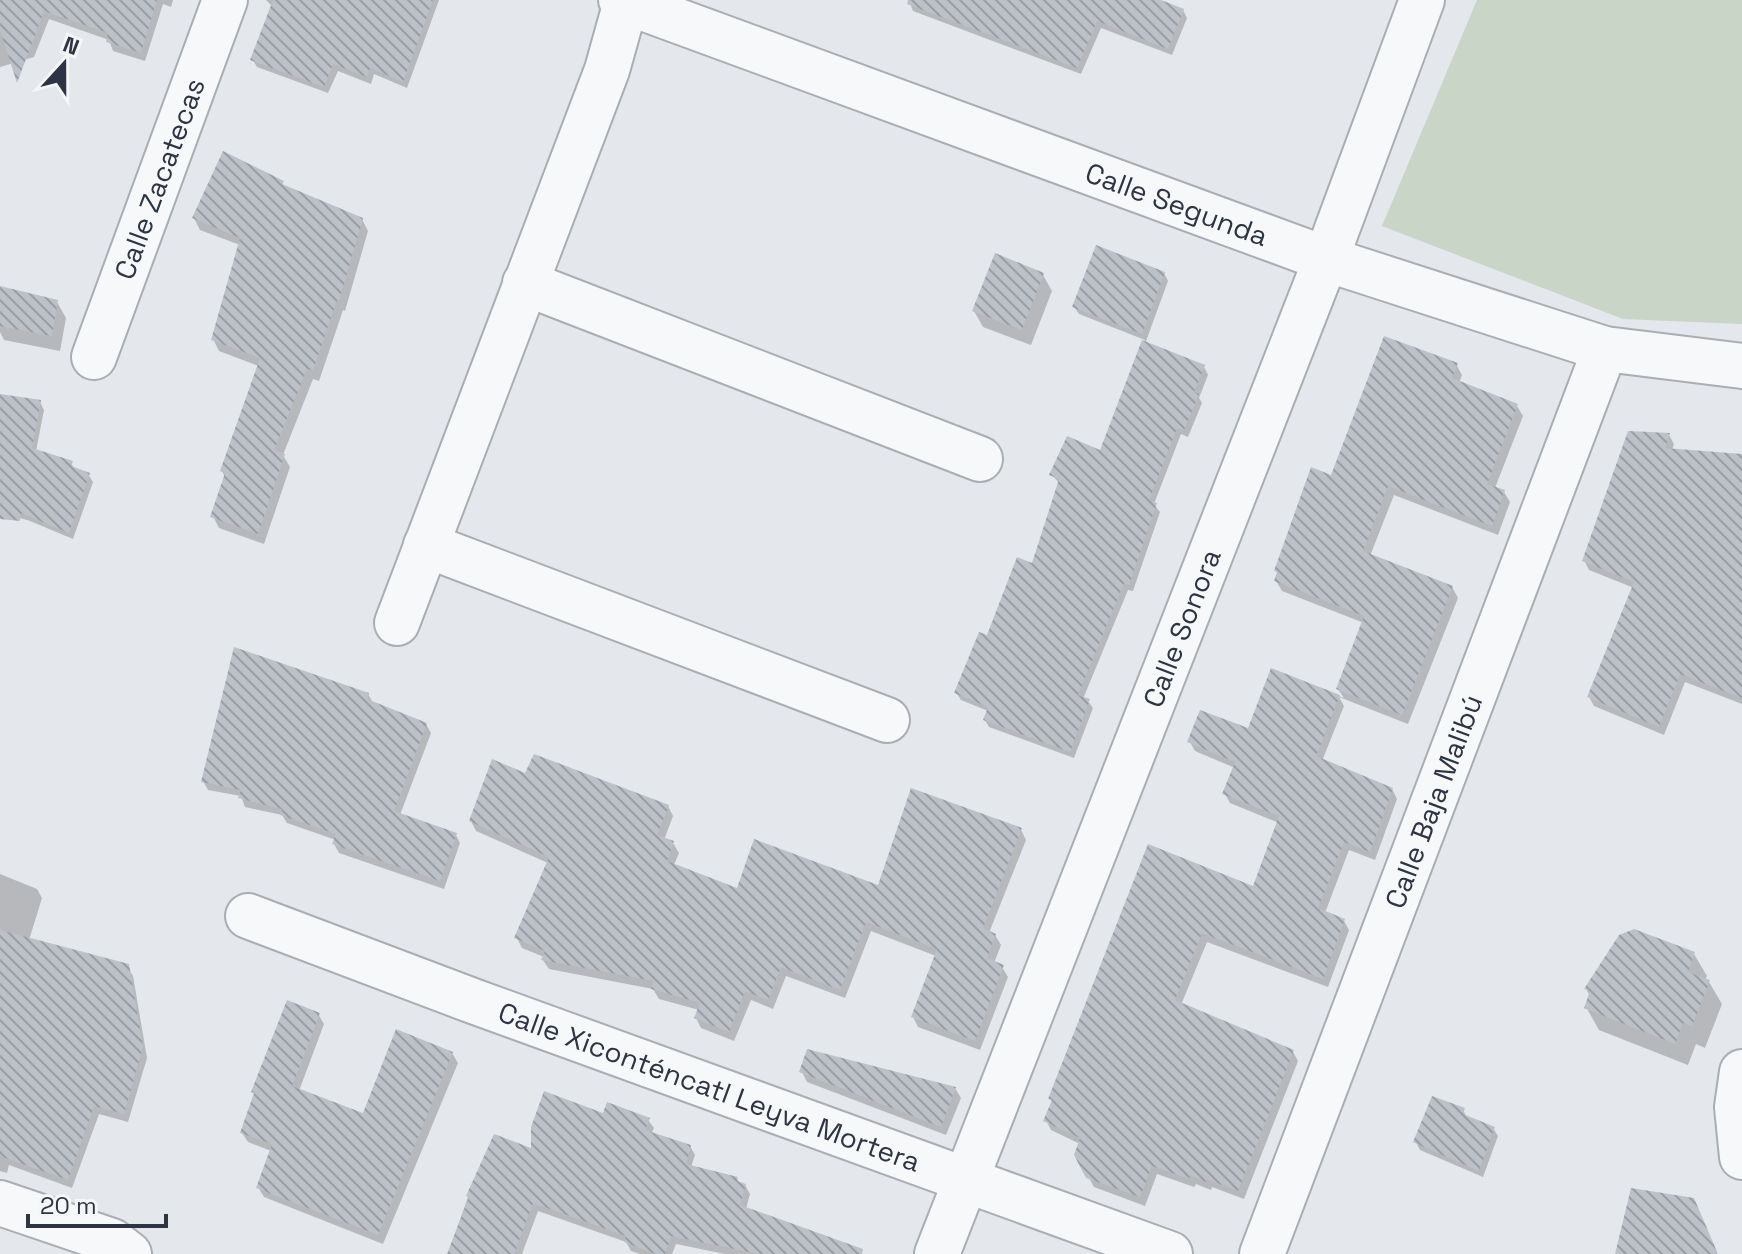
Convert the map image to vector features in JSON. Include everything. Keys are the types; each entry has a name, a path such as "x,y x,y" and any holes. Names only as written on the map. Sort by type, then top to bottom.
{"street":[{"name":"Calle Zacatecas","path":"94,357 225,0"},
{"name":"Calle Sonora","path":"937,1254 1326,259 1422,0"},
{"name":"Calle Segunda","path":"623,1 1326,259 1605,349 1742,366"},
{"path":"397,623 607,70 623,1"},
{"path":"525,283 980,459"},
{"name":"Calle Baja Malibú","path":"1262,1254 1605,349"},
{"path":"426,545 887,720"},
{"name":"Calle Xiconténcatl Leyva Mortera","path":"248,916 1170,1254"},
{"path":"1742,1072 1737,1107 1742,1157"},
{"path":"0,1203 112,1241 129,1254"}],"green space":[{"path":"1477,0 1742,0 1742,324 1623,319 1382,226"}],"building":[{"path":"0,0 157,0 141,53 106,42 108,33 44,11 17,83 0,30"},
{"path":"273,0 433,0 403,82 370,68 367,77 333,64 324,87 250,60"},
{"path":"908,0 1161,0 1184,9 1168,49 1097,21 1077,68 907,4"},
{"path":"223,151 284,181 282,184 363,218 339,301 313,370 307,369 274,450 285,454 258,534 210,517 225,473 220,471 260,358 211,340 240,238 192,218"},
{"path":"1096,245 1165,272 1142,334 1072,307"},
{"path":"995,253 1044,273 1022,330 972,311"},
{"path":"0,286 58,300 52,336 0,326"},
{"path":"1384,336 1458,363 1452,378 1518,404 1487,484 1505,490 1492,526 1388,486 1363,551 1453,586 1402,715 1336,689 1364,616 1274,581 1277,572 1274,571 1311,467 1331,475"},
{"path":"1142,340 1205,365 1194,392 1199,394 1184,430 1177,428 1149,500 1157,503 1129,585 1124,583 1078,695 1090,699 1070,752 983,720 988,707 954,693 979,632 987,635 1017,557 1032,563 1059,479 1049,475 1067,436 1100,450"},
{"path":"0,394 41,400 32,448 73,461 71,466 90,473 69,533 21,513 20,521 0,519"},
{"path":"1628,431 1670,433 1665,448 1742,454 1742,698 1680,674 1659,727 1587,697 1634,582 1582,561"},
{"path":"234,647 369,693 367,699 427,723 394,811 457,833 440,881 332,844 336,834 280,815 282,809 238,798 241,790 201,782"},
{"path":"1271,668 1340,695 1316,756 1393,788 1370,852 1344,842 1318,908 1345,919 1323,979 1202,933 1175,1000 1294,1050 1238,1191 1207,1179 1206,1182 1190,1175 1189,1179 1152,1166 1140,1197 1086,1178 1074,1155 1080,1138 1043,1121 1052,1100 1048,1099 1148,844 1253,886 1279,816 1222,794 1235,762 1187,742 1200,710 1248,728"},
{"path":"534,754 669,805 657,835 674,841 667,861 737,888 754,839 878,885 911,788 1022,828 983,928 996,934 987,958 1004,965 975,1041 911,1017 937,949 866,922 840,990 781,967 768,1000 745,991 729,1032 694,1018 700,1003 651,989 654,981 541,960 545,951 514,938 549,857 469,821 492,759 525,773"},
{"path":"1634,929 1695,952 1688,972 1710,980 1692,1026 1683,1023 1675,1044 1584,1008 1590,991 1584,989 1619,935"},
{"path":"0,930 129,964 143,1047 124,1114 94,1106 68,1180 0,1156"},
{"path":"287,1000 320,1013 292,1086 363,1113 396,1029 453,1052 378,1235 256,1188 272,1144 240,1133 254,1093 251,1092"},
{"path":"807,1049 956,1087 941,1127 799,1072"},
{"path":"544,1091 603,1113 607,1102 650,1118 645,1130 691,1145 686,1164 738,1177 737,1181 746,1184 740,1205 863,1249 862,1254 759,1254 671,1236 665,1254 656,1254 624,1242 626,1236 533,1203 514,1254 447,1254 469,1197 466,1196 494,1134 531,1148 531,1127"},
{"path":"1432,1096 1465,1108 1463,1114 1495,1127 1479,1171 1413,1142"},
{"path":"1631,1188 1694,1198 1718,1254 1615,1254"}]}
